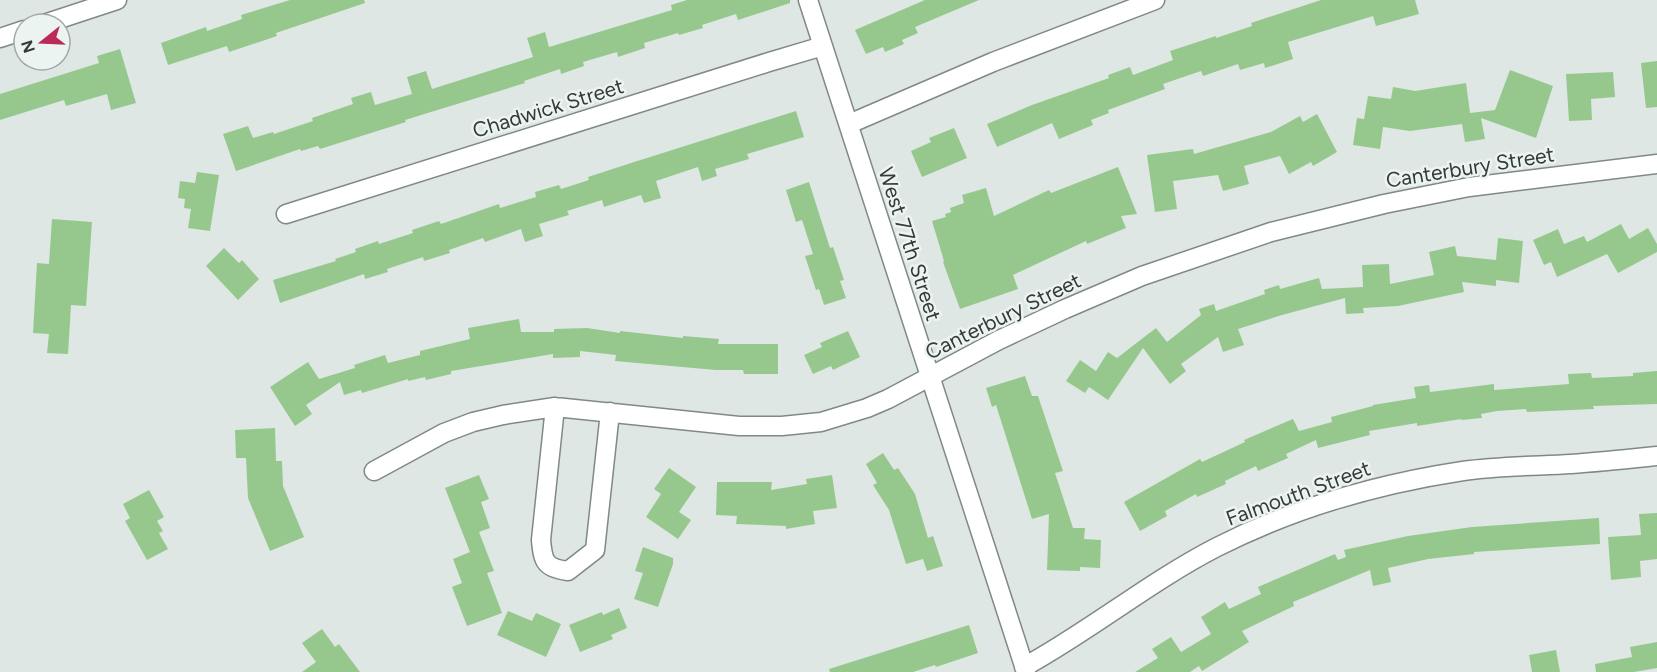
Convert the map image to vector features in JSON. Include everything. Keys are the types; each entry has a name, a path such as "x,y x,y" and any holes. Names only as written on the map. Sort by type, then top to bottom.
{"street":[{"path":"72,15 117,0"},
{"name":"West 77th Street","path":"808,0 1025,669"},
{"path":"849,124 993,62 1155,0"},
{"name":"Chadwick Street","path":"286,214 823,46"},
{"name":"Canterbury Street","path":"374,471 444,432 463,425 503,415 555,407 739,426 782,426 820,422 867,408 999,340 1142,276 1271,232 1384,204 1469,187 1657,164"},
{"path":"555,407 541,540 543,556 547,564 554,569 568,571 595,550 610,412"},
{"name":"Falmouth Street","path":"1025,669 1162,579 1216,548 1270,523 1333,500 1390,484 1463,471 1657,456"}],"building":[{"path":"290,0 364,0 365,3 276,33 277,36 229,52 227,46 168,65 161,43 206,27 207,31 242,19 241,15"},
{"path":"687,0 790,0 790,3 738,20 736,14 702,25 703,28 644,43 645,48 618,57 617,52 583,62 584,66 561,74 560,69 524,81 525,83 405,120 406,122 320,149 318,146 301,151 300,149 236,171 223,134 248,126 253,138 273,132 274,134 353,104 351,98 371,92 375,105 412,94 407,77 426,71 432,89 533,57 527,38 545,32 549,47 672,10 671,5"},
{"path":"925,0 979,0 915,27 918,33 902,40 904,44 885,52 883,47 866,54 855,30"},
{"path":"1321,0 1415,0 1419,14 1376,26 1373,16 1288,42 1293,59 1265,68 1264,63 1240,70 1238,64 1203,76 1201,71 1163,84 1165,89 1108,110 1109,113 1091,120 1093,125 1059,139 1052,123 997,147 987,124 1032,105 1109,78 1108,75 1130,67 1133,75 1173,60 1170,51 1252,26 1251,23"},
{"path":"120,49 136,103 111,110 107,94 66,106 64,100 0,120 0,94 99,63 97,56"},
{"path":"1657,61 1657,107 1646,108 1641,63"},
{"path":"1510,70 1553,86 1536,138 1481,118 1485,139 1465,142 1462,124 1410,131 1383,127 1380,149 1353,145 1357,118 1364,119 1368,96 1391,99 1393,87 1415,91 1466,83 1470,113 1495,110"},
{"path":"1613,72 1615,97 1591,99 1592,120 1569,121 1566,74"},
{"path":"796,111 804,137 747,154 749,159 715,169 717,176 702,181 698,167 656,181 661,198 644,203 641,195 604,207 602,200 567,211 569,215 539,224 543,236 525,242 521,229 485,242 483,238 449,250 450,253 424,261 423,257 365,279 364,274 280,303 273,280 336,261 335,259 356,252 355,249 413,233 412,230 439,221 441,224 499,204 500,208 536,197 535,192 559,185 561,189 589,180 588,177"},
{"path":"1317,114 1337,152 1313,166 1311,162 1289,174 1280,156 1244,166 1249,184 1223,191 1218,175 1173,181 1177,209 1155,212 1147,155 1193,149 1194,154 1271,132 1300,116 1303,122"},
{"path":"954,128 967,158 922,177 911,151 931,142 929,138"},
{"path":"1118,167 1137,214 1121,216 1126,228 1087,244 1086,241 1013,275 1018,289 960,309 943,262 932,221 946,217 945,214 951,212 950,208 964,203 962,195 986,188 994,216 1049,190 1051,193"},
{"path":"197,172 219,175 210,231 188,228 191,209 184,208 185,199 178,198 180,181 195,183"},
{"path":"809,182 830,248 833,247 844,280 840,281 846,298 824,305 819,289 816,290 805,256 813,254 802,220 796,222 786,190"},
{"path":"52,219 92,222 86,306 71,305 68,354 47,353 49,334 33,333 37,263 49,264"},
{"path":"1621,224 1629,239 1648,228 1657,244 1657,252 1618,273 1607,254 1557,277 1551,262 1544,265 1533,240 1558,229 1564,244 1584,236 1587,242"},
{"path":"1498,238 1523,241 1519,283 1496,280 1496,286 1462,282 1464,292 1398,306 1363,308 1364,313 1346,314 1345,298 1282,315 1238,329 1244,345 1223,352 1218,337 1181,364 1186,371 1170,384 1143,348 1108,400 1089,387 1085,393 1066,381 1080,360 1096,371 1108,352 1117,358 1156,328 1167,342 1201,315 1199,309 1214,304 1216,311 1265,294 1264,290 1279,285 1280,289 1319,278 1322,289 1363,287 1362,265 1389,264 1390,284 1434,275 1429,252 1455,246 1457,256 1496,260"},
{"path":"224,248 239,263 242,260 259,279 238,300 206,266"},
{"path":"519,319 521,332 554,332 554,329 587,328 620,333 620,331 683,338 683,336 719,339 718,344 778,344 778,374 744,374 743,370 716,370 615,361 616,355 580,351 580,357 553,358 553,354 451,371 451,374 426,380 425,377 408,381 408,379 362,393 361,390 344,395 340,382 306,405 312,414 295,426 270,387 308,362 319,379 355,368 354,365 385,355 388,363 420,355 420,351 470,339 468,328"},
{"path":"848,331 860,357 833,370 831,366 813,374 804,355 822,347 820,343"},
{"path":"1657,371 1657,404 1593,406 1594,409 1527,412 1526,409 1497,411 1481,414 1482,418 1417,426 1417,423 1369,431 1370,435 1318,448 1316,440 1286,454 1288,458 1258,471 1256,466 1225,481 1226,484 1197,497 1196,494 1165,511 1167,516 1140,531 1124,502 1200,459 1202,462 1245,442 1244,440 1293,419 1299,431 1332,422 1331,417 1373,405 1416,398 1414,387 1429,385 1430,392 1494,384 1494,390 1569,384 1568,374 1591,373 1592,378 1633,376 1633,373"},
{"path":"1025,376 1032,396 1038,396 1063,471 1055,473 1073,528 1085,528 1084,539 1101,540 1100,568 1080,567 1080,571 1047,570 1049,514 1032,519 996,405 992,407 986,388"},
{"path":"275,428 276,461 282,461 283,486 304,537 270,551 248,498 246,458 236,458 235,430"},
{"path":"883,453 894,470 898,468 915,494 928,538 933,536 943,566 927,571 923,559 906,564 889,510 873,485 877,483 866,464"},
{"path":"669,468 696,487 679,512 691,520 678,539 646,517 661,494 654,489"},
{"path":"479,475 489,499 481,502 490,528 479,532 494,571 487,573 502,613 467,626 452,587 462,583 453,559 470,552 445,488"},
{"path":"832,475 837,508 813,511 815,524 786,529 786,526 736,524 737,516 716,515 717,482 772,482 771,490 807,484 806,479"},
{"path":"149,490 164,517 157,521 163,531 159,533 168,549 147,560 125,521 130,518 123,504"},
{"path":"1657,513 1657,559 1640,561 1641,577 1611,580 1608,537 1641,535 1639,514"},
{"path":"1599,518 1600,544 1474,552 1474,554 1428,559 1388,568 1391,582 1373,586 1370,570 1293,602 1294,606 1242,631 1249,642 1202,671 1199,666 1190,672 1135,672 1158,658 1152,649 1171,637 1181,652 1211,634 1201,617 1225,602 1229,609 1261,594 1258,587 1335,554 1338,560 1346,557 1344,550 1408,536 1472,527"},
{"path":"643,547 673,558 658,607 634,599 643,573 635,571"},
{"path":"619,608 627,628 611,635 613,639 580,652 569,625"},
{"path":"508,611 532,621 536,613 561,624 546,657 497,635"},
{"path":"969,625 978,653 936,667 935,665 913,672 830,672 829,669"},
{"path":"322,629 335,647 339,644 360,672 302,672 316,662 302,643"},
{"path":"1657,642 1657,668 1634,672 1596,672 1595,664 1632,657 1630,647"},
{"path":"1556,650 1560,672 1532,672 1529,655"}]}
